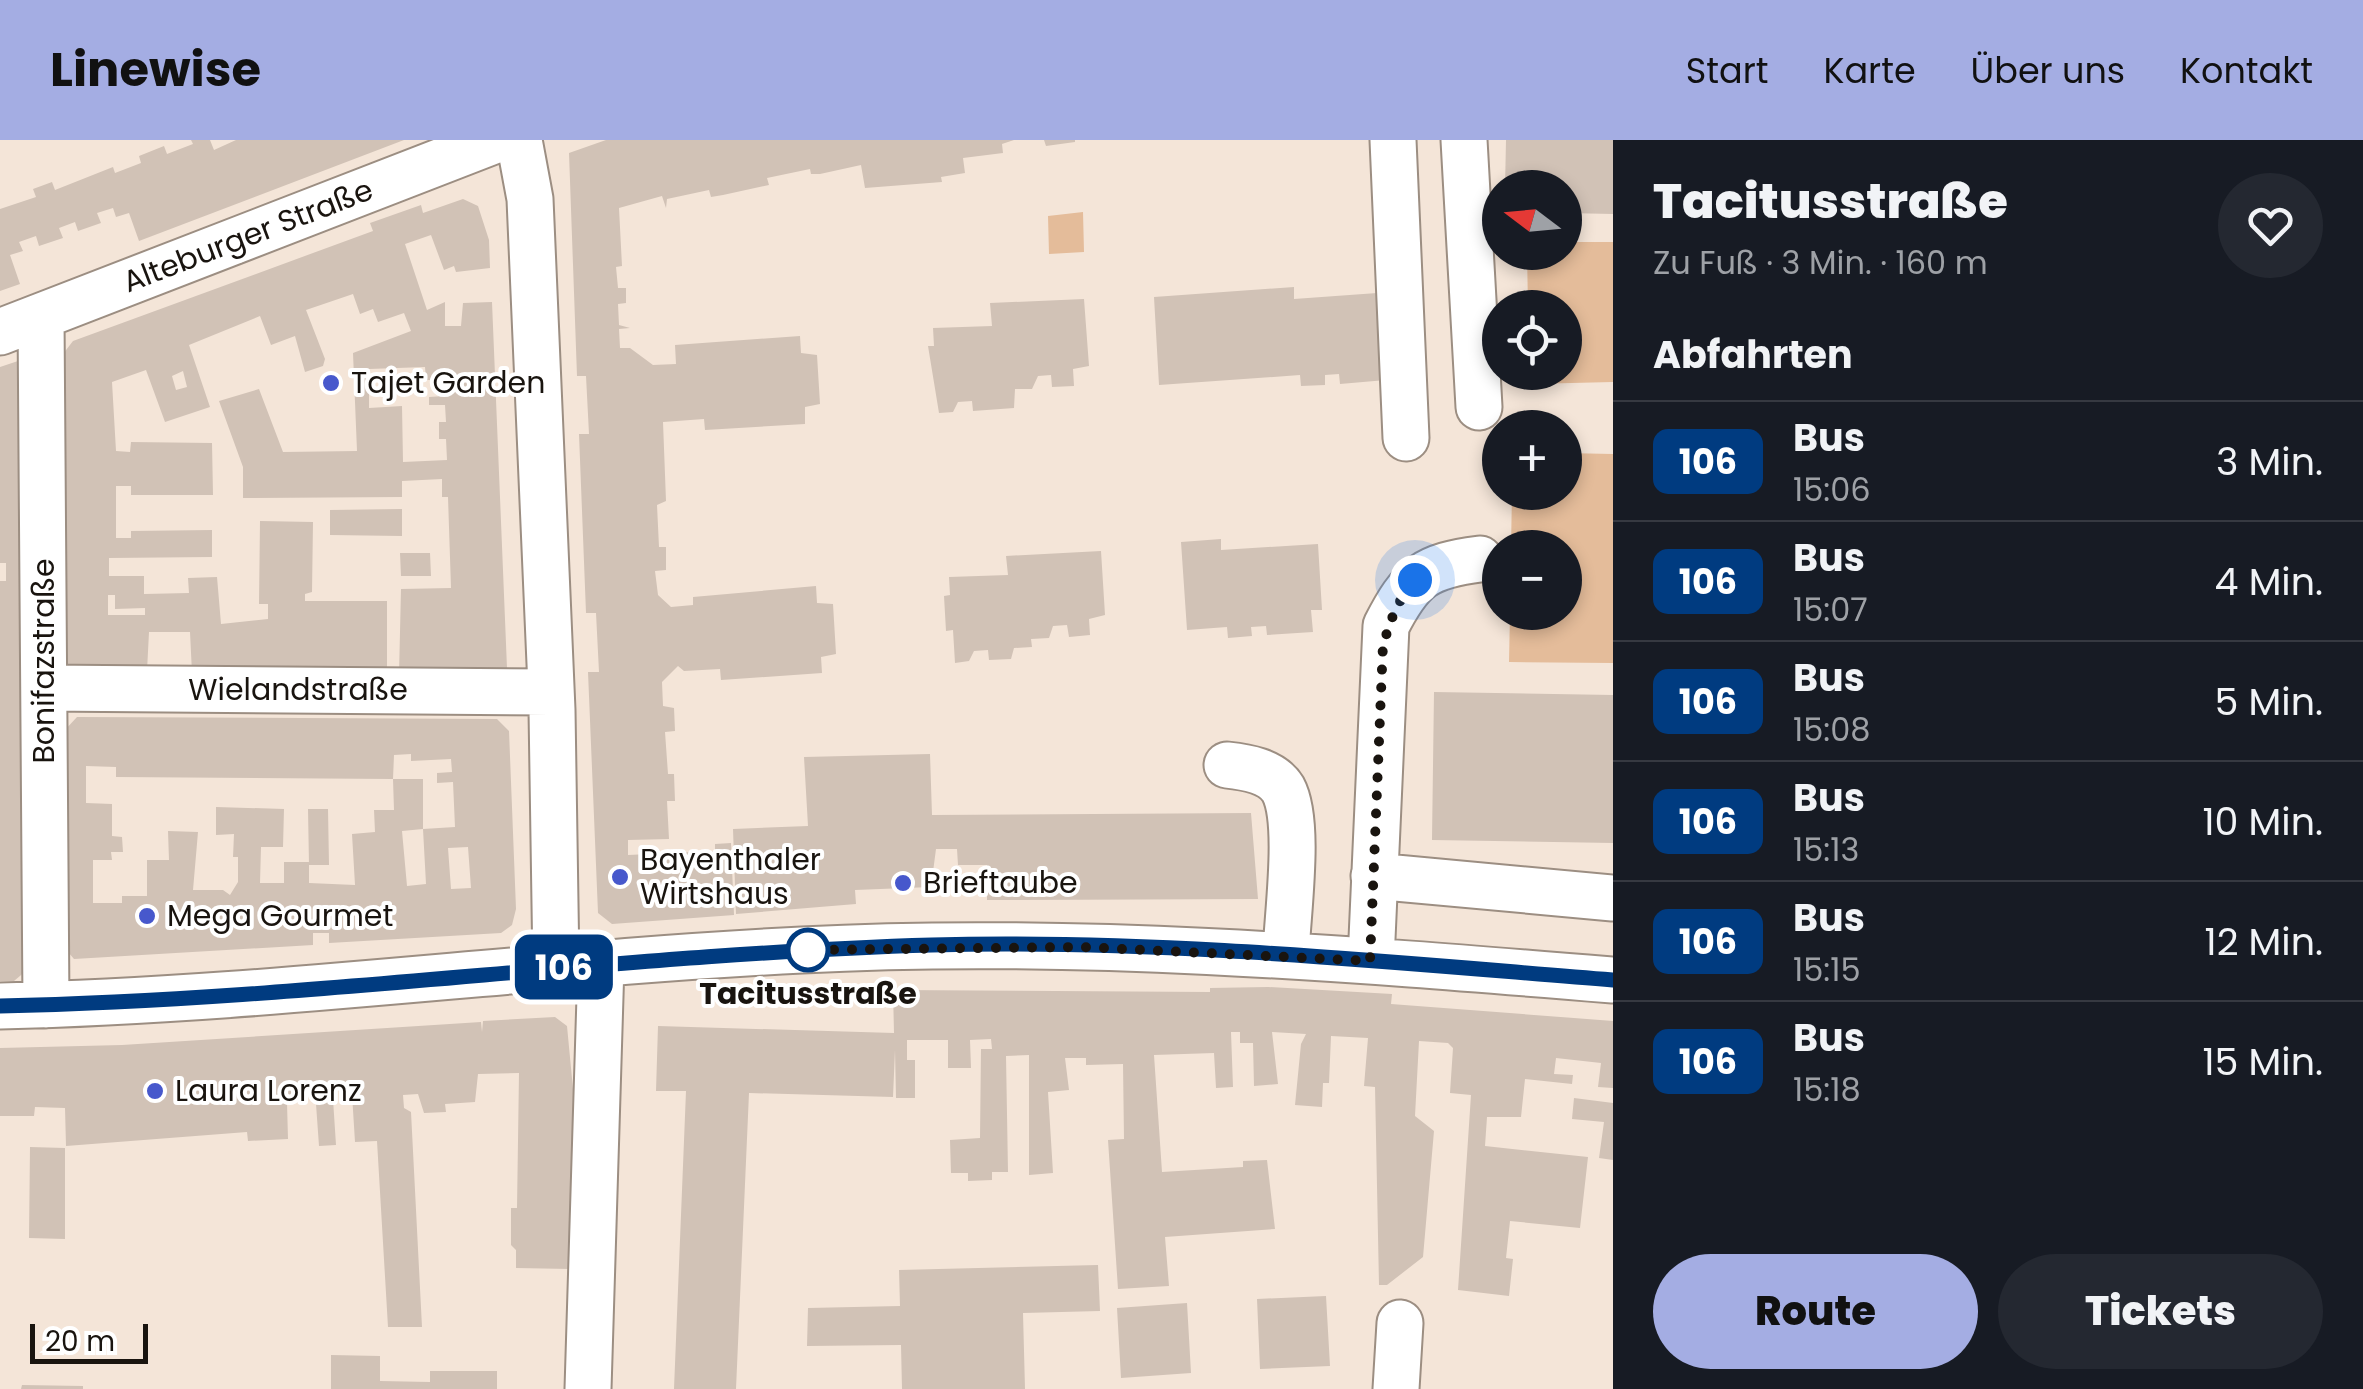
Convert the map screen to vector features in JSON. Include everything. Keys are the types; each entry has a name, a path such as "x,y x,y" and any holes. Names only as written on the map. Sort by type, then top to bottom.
{"street":[{"name":"Alteburger Straße","path":"21,324 496,140"},
{"path":"519,140 530,200 551,692 556,968"},
{"path":"1392,140 1406,438"},
{"path":"1464,140 1479,407"},
{"name":"Bonifazstraße","path":"21,324 44,688 46,1005"},
{"path":"1370,961 1386,626 1415,580 1452,563 1480,559"},
{"name":"Wielandstraße","path":"44,688 551,692"},
{"path":"1227,765 1272,778 1286,798 1290,822 1286,956"},
{"path":"1374,876 1613,898"},
{"path":"0,1006 937,945 1286,956 1613,980"},
{"path":"588,1389 601,964"},
{"path":"1396,1389 1400,1323"}],"shaded area":[{"path":"1083,212 1084,252 1049,254 1048,216"},
{"path":"1582,242 1613,242 1613,382 1582,383 1582,290 1528,290 1527,270 1582,270"},
{"path":"1582,453 1613,454 1613,663 1509,662 1510,630 1582,630 1582,530 1511,530 1512,510 1582,510"}],"building":[{"path":"191,140 210,140 214,150 236,140 404,140 139,241 129,213 116,217 113,208 97,213 101,223 78,231 75,222 59,228 63,238 39,246 36,236 19,242 23,251 10,255 20,284 0,291 0,209 36,197 33,189 52,182 55,190 113,167 115,173 141,163 139,156 164,146 167,154 193,144"},
{"path":"606,140 1014,140 1002,144 1003,153 963,158 965,173 941,177 942,182 865,188 861,165 820,174 811,174 810,169 767,178 769,185 723,195 711,197 709,190 667,199 666,208 662,196 619,208 622,266 616,267 618,288 626,288 626,303 618,304 619,325 630,328 619,329 620,348 630,348 653,365 676,364 675,345 800,336 801,353 817,355 820,404 805,407 805,424 705,430 704,419 663,422 666,501 657,505 659,547 666,547 666,570 655,571 658,595 671,607 693,605 693,597 816,586 817,603 833,604 836,654 821,657 822,673 721,680 720,669 684,671 678,666 662,682 663,706 674,708 675,731 665,732 668,774 674,774 675,801 667,801 669,839 628,840 628,855 715,851 715,844 731,843 734,915 612,924 598,913 588,672 599,672 596,613 586,613 579,434 589,434 586,376 577,376 569,153"},
{"path":"1044,140 1075,140 1075,142 1046,146"},
{"path":"1506,140 1613,140 1613,214 1582,213 1582,170 1505,170"},
{"path":"463,199 478,206 489,240 490,268 456,272 454,266 444,270 431,235 405,244 427,310 445,302 445,326 461,326 463,303 492,302 507,668 498,676 399,675 401,589 451,588 448,497 442,497 442,479 402,481 402,497 243,498 243,467 219,401 259,389 283,452 357,451 353,353 411,331 404,313 378,322 373,309 360,314 353,294 306,310 325,359 323,366 305,372 295,336 271,345 260,316 189,345 210,407 165,422 146,370 112,382 116,451 130,452 131,442 212,443 213,495 131,495 131,486 116,486 116,538 131,538 131,531 212,530 212,557 109,558 109,576 144,576 144,594 189,593 188,578 217,577 221,624 268,619 268,604 259,604 260,521 313,522 312,592 305,594 305,601 387,601 387,674 192,673 190,632 149,632 147,671 68,671 61,665 63,354 73,341 373,231 370,223 421,205 423,213","holes":["425,367 426,380 444,380 445,396 429,397 429,405 445,405 446,422 439,422 439,439 446,439 447,460 403,462 402,406 369,408 369,369","183,371 187,387 176,390 172,376","108,595 115,595 115,609 145,608 145,615 108,615"]},
{"path":"1294,287 1294,299 1391,292 1386,380 1340,384 1339,374 1325,375 1325,385 1301,386 1300,375 1159,385 1154,297"},
{"path":"1084,299 1089,366 1073,369 1074,386 1052,387 1051,375 1038,376 1032,389 1015,389 1014,408 973,411 972,401 958,402 953,412 939,413 928,346 934,346 933,328 992,326 990,303"},
{"path":"21,360 27,970 14,981 0,981 0,581 6,581 6,563 0,563 0,367"},
{"path":"402,509 402,536 330,535 330,510"},
{"path":"1221,539 1221,550 1318,544 1322,610 1311,610 1313,632 1267,635 1266,626 1251,627 1252,636 1228,638 1227,627 1187,630 1181,542"},
{"path":"1101,551 1105,615 1089,619 1090,635 1069,637 1067,625 1053,626 1049,638 1031,639 1032,647 1014,648 1011,659 989,660 988,650 974,651 969,661 955,663 953,630 946,631 944,596 950,595 949,577 1008,575 1006,556"},
{"path":"400,553 430,553 431,576 401,576"},
{"path":"1434,692 1613,695 1613,843 1432,840"},
{"path":"77,717 497,719 509,731 516,909 512,925 501,933 329,943 329,933 313,933 313,945 74,959 63,946 64,731","holes":["411,754 411,761 451,759 452,772 437,773 437,783 453,782 455,827 423,829 423,779 393,779 394,755","86,766 116,767 116,777 393,779 394,810 374,810 375,832 352,834 355,885 309,883 309,862 284,862 284,883 260,883 261,847 283,847 284,809 216,807 216,835 234,834 233,857 238,857 238,882 230,895 223,890 193,890 198,832 168,831 169,860 147,860 147,896 122,896 122,903 93,903 93,860 112,860 111,852 123,852 122,837 112,836 112,804 86,803","423,829 426,884 407,886 402,831","468,847 471,888 451,889 448,848"]},
{"path":"930,754 932,815 1251,813 1258,899 987,900 987,865 958,865 957,849 936,849 931,887 855,890 856,904 736,914 733,829 808,826 804,757"},
{"path":"308,809 328,809 329,865 309,865"},
{"path":"1210,988 1392,994 1391,1004 1613,1021 1613,1088 1598,1087 1601,1063 1556,1058 1554,1074 1573,1075 1572,1084 1525,1079 1521,1117 1487,1117 1485,1146 1588,1157 1580,1228 1510,1221 1506,1258 1513,1259 1509,1296 1458,1290 1471,1095 1450,1093 1453,1048 1448,1043 1419,1041 1415,1116 1434,1131 1423,1257 1387,1285 1379,1285 1375,1087 1364,1086 1368,1038 1331,1036 1329,1083 1323,1083 1322,1107 1295,1105 1301,1044 1306,1034 1272,1032 1278,1084 1254,1086 1253,1043 1240,1043 1240,1032 1231,1032 1233,1087 1216,1088 1214,1053 1154,1055 1162,1172 1243,1167 1243,1161 1267,1160 1275,1229 1165,1237 1169,1286 1118,1289 1108,1140 1124,1139 1123,1064 1086,1065 1086,1058 1065,1058 1069,1090 1048,1092 1053,1173 1029,1175 1029,1055 1006,1056 1008,1172 992,1172 992,1180 968,1181 968,1173 951,1173 950,1140 980,1138 981,1049 992,1049 991,1039 970,1040 971,1068 948,1068 948,1040 907,1040 907,1060 915,1060 915,1098 896,1098 895,1050 893,1097 749,1093 736,1389 674,1389 686,1091 656,1091 658,1026 894,1033 893,990 1210,992"},
{"path":"555,1017 567,1026 573,1089 570,1269 516,1268 516,1250 511,1245 511,1208 517,1208 519,1073 478,1074 475,1102 445,1104 446,1112 424,1113 418,1094 403,1095 404,1108 411,1112 422,1327 388,1327 377,1141 355,1142 352,1094 358,1089 357,1083 332,1084 336,1145 319,1146 315,1090 304,1091 304,1102 287,1103 288,1139 248,1141 247,1132 66,1146 65,1108 35,1107 34,1116 0,1116 0,1048 122,1045 481,1022 482,1032 483,1021"},
{"path":"1574,1098 1613,1103 1613,1160 1599,1158 1604,1122 1572,1119"},
{"path":"30,1147 65,1148 65,1239 29,1238"},
{"path":"1098,1265 1100,1311 1023,1313 1025,1389 902,1389 901,1345 807,1346 808,1308 900,1306 899,1270"},
{"path":"1326,1296 1330,1366 1260,1369 1257,1299"},
{"path":"1187,1303 1191,1373 1121,1378 1117,1308"},
{"path":"331,1355 380,1356 380,1381 430,1382 430,1371 497,1371 497,1389 331,1389"},
{"path":"22,1385 83,1386 83,1389 21,1389"}],"bus line":[{"name":"106","path":"0,1006 344,985 623,961 937,945 1286,956 1613,980"}],"place":[{"name":"Tajet Garden","path":"331,383"},
{"name":"Bayenthaler Wirtshaus","path":"620,877"},
{"name":"Brieftaube","path":"903,883"},
{"name":"Mega Gourmet","path":"147,916"},
{"name":"Tacitusstraße","path":"808,950"},
{"name":"Laura Lorenz","path":"155,1091"}],"route":[{"path":"808,950 803,950 937,945 1082,947 1370,961 1383,644 1386,626 1415,580"}]}
